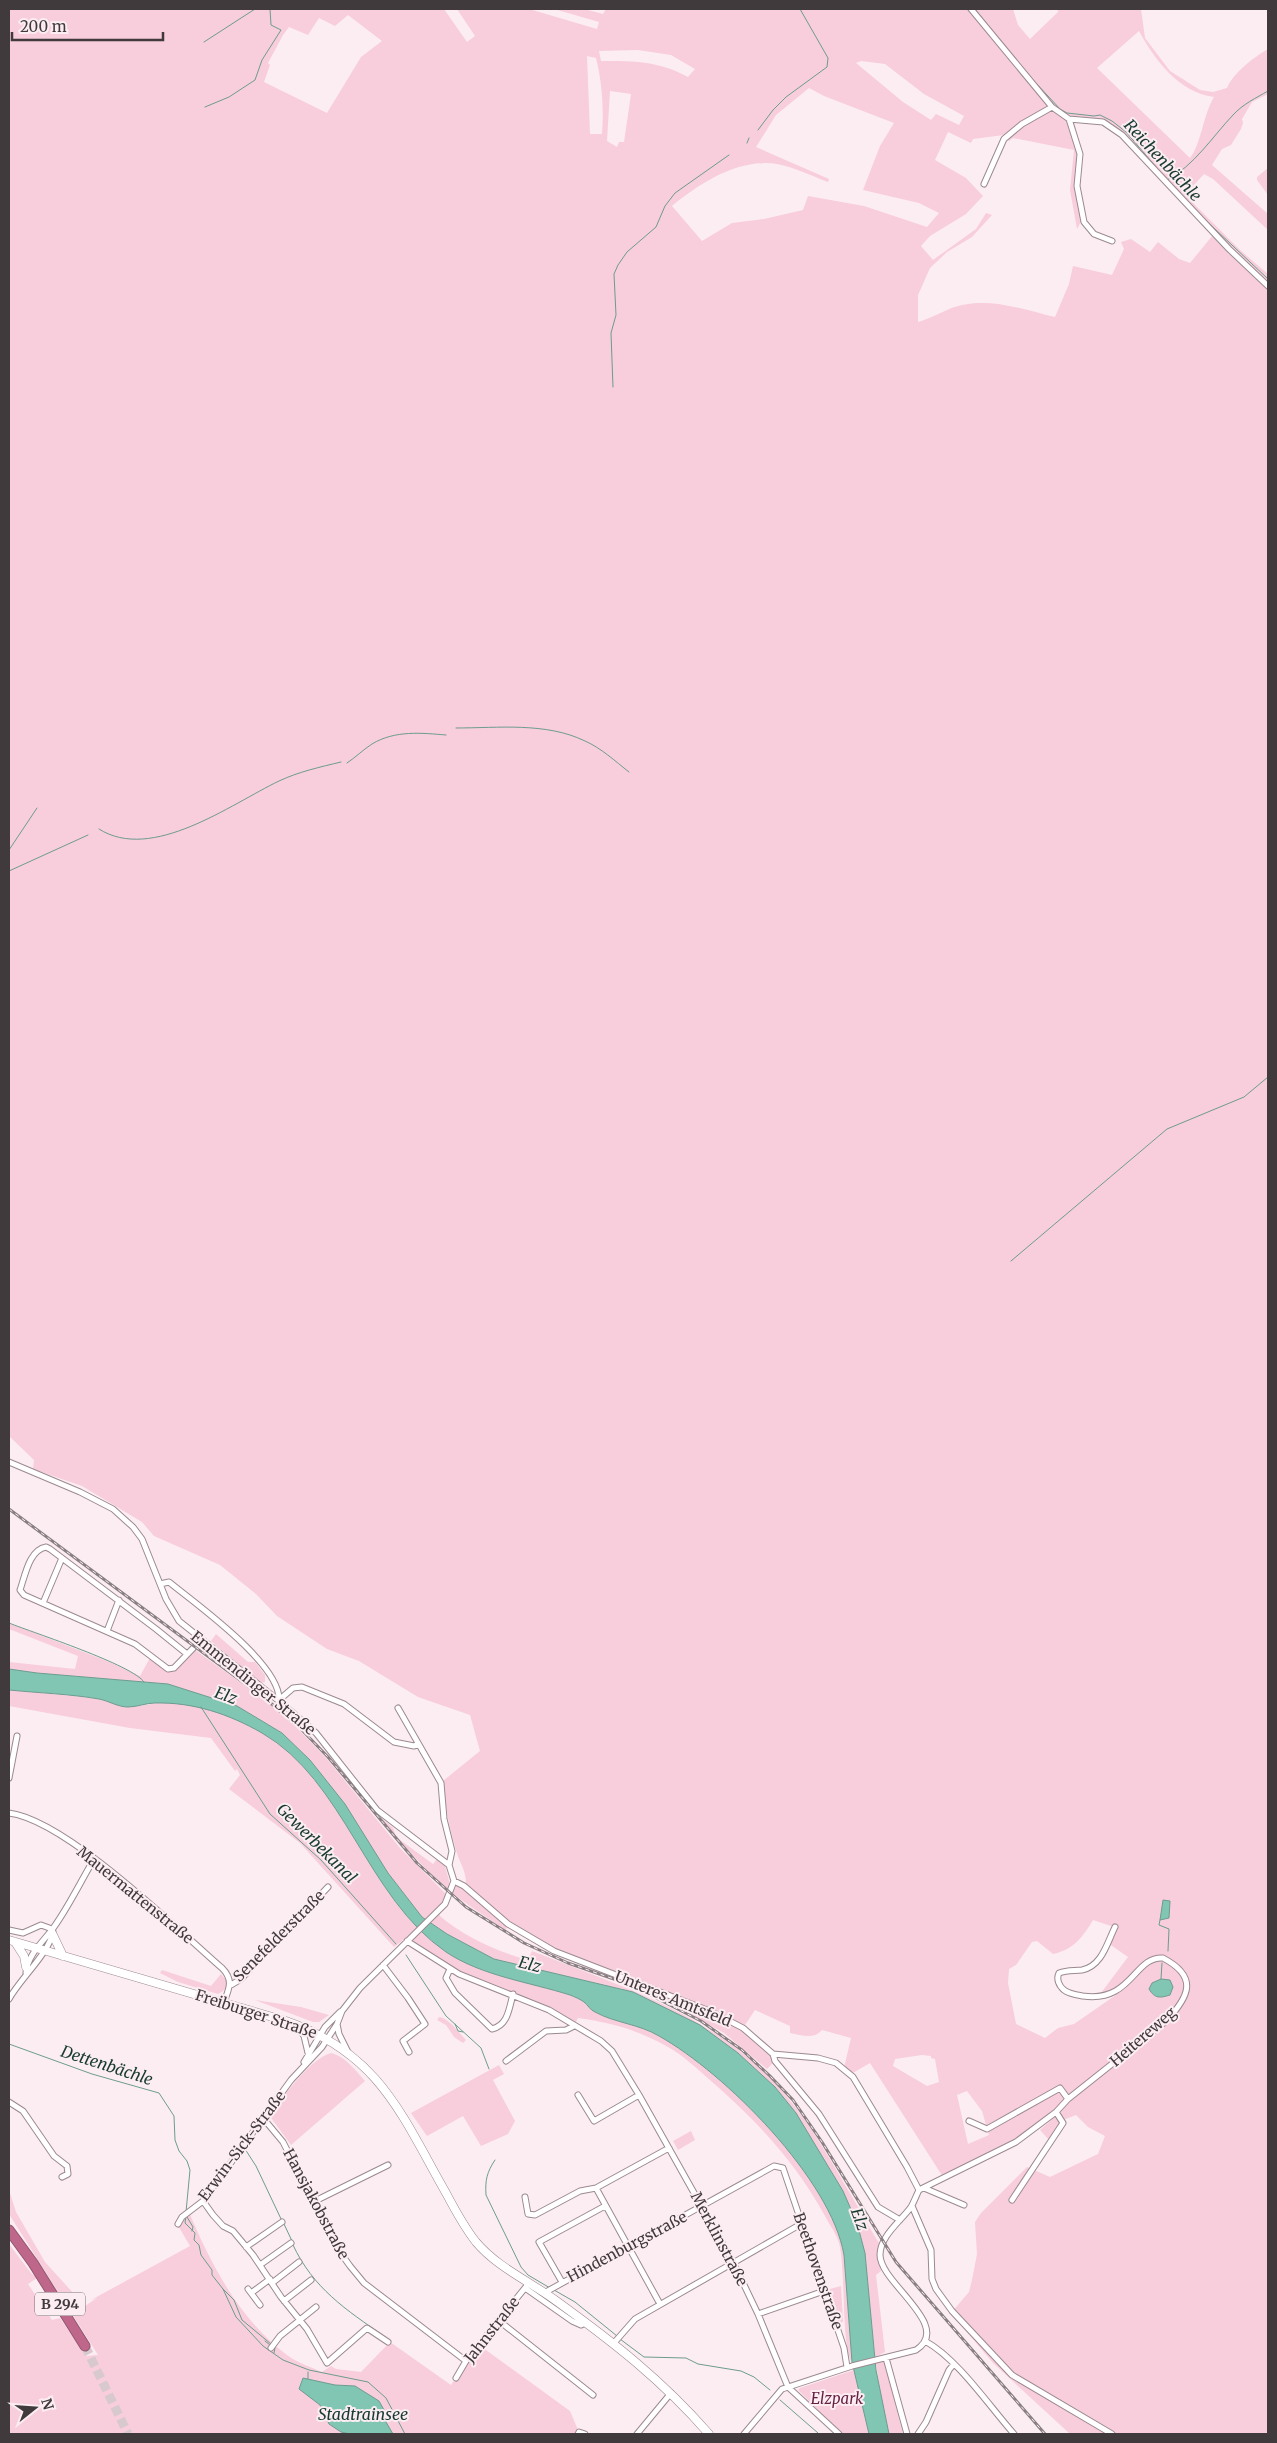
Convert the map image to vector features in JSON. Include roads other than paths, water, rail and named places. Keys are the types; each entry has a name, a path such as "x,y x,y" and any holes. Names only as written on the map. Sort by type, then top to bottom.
{"highway":[{"name":"B 294","path":"9,2230 33,2263 85,2346"}],"street":[{"path":"971,9 1052,107 1069,119 1103,122 1122,135 1229,249 1268,286"},
{"path":"984,184 1004,139 1022,124 1052,107"},
{"path":"1069,119 1078,145 1078,200 1084,222 1094,234 1112,241"},
{"name":"Emmendinger Straße","path":"9,1462 80,1492 113,1509 123,1518 142,1539 176,1617 201,1640 279,1701 316,1733 377,1810 449,1865"},
{"path":"187,1654 119,1600 46,1547 40,1548 30,1563 20,1590 24,1595 135,1644 168,1669 174,1668 201,1640"},
{"path":"43,1603 62,1558"},
{"path":"160,1584 169,1582 242,1642 262,1664 276,1684 279,1692 279,1701"},
{"path":"107,1631 119,1600"},
{"path":"279,1701 292,1688 302,1686 344,1704 394,1742 414,1746 418,1744"},
{"path":"324,2036 342,2011 383,1965 438,1912 449,1897 454,1881 449,1865 452,1851 444,1819 442,1783 398,1708"},
{"path":"9,1778 17,1736"},
{"name":"Mauermattenstraße","path":"9,1813 32,1818 94,1859 224,1970 230,1985"},
{"path":"9,1999 26,1970 53,1932 94,1859"},
{"name":"Unteres Amtsfeld","path":"454,1881 508,1924 554,1951 712,2012 743,2028 773,2054 775,2061 819,2114 878,2207 900,2220"},
{"name":"Senefelderstraße","path":"230,1985 241,1979 328,1887"},
{"path":"9,1930 23,1934 40,1925 53,1932 63,1956"},
{"name":"Heitereweg","path":"921,2189 1016,2142 1056,2112 1068,2099 1166,2021 1185,1998 1187,1986 1184,1976 1178,1967 1163,1958 1149,1960 1116,1992 1103,1997 1076,1995 1064,1990 1058,1981 1058,1972 1080,1970 1094,1965 1099,1960 1115,1927"},
{"name":"Merklinstraße","path":"409,1939 450,1969 549,2010 601,2041 612,2051 639,2095 734,2264 758,2314 788,2387"},
{"path":"12,1941 24,1956 26,1970"},
{"name":"Freiburger Straße","path":"12,1941 224,2002 295,2024 324,2036 367,2068 391,2097 459,2217 477,2242 500,2264 572,2321 581,2325 586,2323"},
{"path":"383,1965 425,2024 403,2041 409,2052"},
{"path":"450,1969 446,1978 455,1993 492,2029 500,2027 506,2022 513,1994"},
{"path":"224,2002 230,1985"},
{"path":"324,2036 337,2024 342,2011"},
{"path":"295,2024 304,2036 308,2053"},
{"path":"337,2024 339,2034 348,2052"},
{"path":"506,2061 546,2031 566,2030 574,2026"},
{"name":"Erwin-Sick-Straße","path":"303,2064 308,2053 324,2036"},
{"name":"Erwin-Sick-Straße","path":"178,2224 182,2217 203,2201 324,2036"},
{"path":"773,2054 818,2058 836,2063 844,2068 853,2077 921,2189 964,2205"},
{"path":"969,2121 987,2129 1036,2103 1056,2088 1064,2090 1068,2099"},
{"path":"578,2095 594,2121 639,2095"},
{"path":"9,2102 23,2111 54,2156 67,2166 68,2174 62,2177"},
{"path":"1012,2200 1063,2123 1056,2112"},
{"name":"Hansjakobstraße","path":"263,2118 283,2142 337,2248 364,2283 466,2361"},
{"path":"525,2197 528,2212 531,2216 580,2191 596,2188 669,2148"},
{"path":"313,2202 388,2165"},
{"name":"Hindenburgstraße","path":"547,2291 774,2166 783,2168 786,2174"},
{"name":"Beethovenstraße","path":"786,2174 850,2367"},
{"path":"596,2188 660,2304"},
{"path":"744,2434 776,2395 788,2387 850,2367 917,2350 925,2341 926,2325 920,2313 886,2273 880,2261 881,2246 912,2206 921,2189"},
{"path":"203,2201 223,2226 233,2231 260,2265 284,2301 300,2319 327,2363 367,2328 388,2342"},
{"path":"560,2284 539,2242 605,2206"},
{"path":"912,2206 931,2250 932,2279 936,2289 952,2311 1012,2376 1112,2434"},
{"path":"246,2247 282,2222"},
{"path":"615,2342 635,2319 801,2224"},
{"path":"260,2265 291,2243"},
{"path":"260,2305 249,2291 271,2281 299,2262"},
{"path":"284,2301 311,2280"},
{"name":"Freiburger Straße","path":"527,2285 547,2291 586,2323 615,2342 671,2392 709,2434"},
{"name":"Jahnstraße","path":"456,2378 466,2361 527,2285"},
{"path":"758,2314 824,2291"},
{"path":"271,2348 280,2336 316,2307"},
{"path":"498,2320 592,2395"},
{"path":"925,2341 934,2346 954,2364 1014,2434"},
{"path":"884,2358 907,2434"},
{"path":"918,2434 926,2422 949,2370 954,2364"},
{"path":"788,2387 839,2434"},
{"path":"637,2434 671,2392"},
{"path":"578,2434 579,2432 585,2434"}],"water":[{"path":"9,1669 168,1684 237,1706 282,1733 310,1760 345,1804 388,1873 422,1917 447,1934 494,1959 633,1992 700,2025 738,2053 775,2087 796,2113 843,2191 857,2223 865,2253 876,2370 889,2434 869,2434 852,2362 844,2255 835,2225 819,2194 797,2162 771,2131 714,2075 685,2053 651,2032 603,2016 570,1995 490,1973 446,1952 419,1929 395,1901 336,1809 315,1780 290,1754 262,1733 237,1720 197,1707 155,1703 124,1707 88,1697 9,1690"},
{"path":"1163,1900 1170,1901 1169,1918 1160,1920"},
{"path":"1161,1979 1170,1980 1173,1987 1170,1995 1158,1997 1153,1995 1149,1989 1152,1983"},
{"name":"Stadtrainsee","path":"303,2378 335,2385 355,2386 379,2401 388,2417 386,2422 393,2434 350,2434 341,2432 329,2424 320,2405 299,2389"}],"waterway":[{"path":"204,42 255,9"},
{"path":"205,107 229,97 255,80 262,60 281,30 271,25 270,9"},
{"path":"758,130 773,110 786,97 827,67 828,58 800,9"},
{"name":"Reichenbächle","path":"975,9 1000,41"},
{"name":"Reichenbächle","path":"1035,82 1060,109 1067,113 1100,115 1112,121 1126,132 1163,175"},
{"path":"1167,180 1186,167 1237,111 1268,91"},
{"path":"747,143 749,138"},
{"path":"613,387 611,333 616,315 614,274 618,265 627,252 656,227 665,206 675,193 729,155"},
{"name":"Reichenbächle","path":"1175,187 1189,203"},
{"name":"Reichenbächle","path":"1198,213 1268,279"},
{"path":"456,728 522,727 570,735 591,744 629,772"},
{"path":"347,763 372,744 390,736 399,734 446,735"},
{"path":"99,829 120,838 143,839 167,835 215,815 286,778 341,762"},
{"path":"9,850 37,808"},
{"path":"9,871 88,835"},
{"path":"1011,1261 1167,1129 1244,1097 1268,1077"},
{"path":"9,1623 103,1658 136,1675 144,1682"},
{"name":"Gewerbekanal","path":"201,1707 270,1814 321,1860 396,1944"},
{"path":"1160,1920 1159,1925 1169,1929 1168,1951"},
{"name":"Gewerbekanal","path":"406,1955 446,2016 481,2048 489,2069"},
{"path":"1161,1979 1162,1963"},
{"name":"Gewerbekanal","path":"455,2024 458,2031 463,2032"},
{"name":"Dettenbächle","path":"9,2044 92,2074 159,2093 174,2116 175,2140 190,2170 186,2212"},
{"path":"245,2149 256,2166 282,2221"},
{"name":"Gewerbekanal","path":"495,2160 487,2176 486,2195 521,2267 528,2275 550,2288"},
{"name":"Dettenbächle","path":"186,2216 185,2223 195,2233 194,2240 199,2245 201,2255 212,2270 212,2275 223,2289 236,2317 263,2346 283,2360 309,2370 368,2382 386,2398 405,2434"},
{"name":"Dettenbächle","path":"187,2217 193,2227 192,2231"},
{"path":"284,2224 292,2241"},
{"path":"293,2245 310,2274 321,2286 344,2307 384,2336"},
{"name":"Dettenbächle","path":"223,2289 234,2300 242,2320 271,2344"},
{"name":"Gewerbekanal","path":"554,2290 575,2302 617,2336"},
{"name":"Gewerbekanal","path":"620,2339 644,2357 686,2358 698,2364 741,2371 754,2377 770,2390"},
{"path":"265,2341 270,2345"},
{"name":"Dettenbächle","path":"274,2353 275,2348"},
{"path":"308,2372 308,2379"},
{"name":"Gewerbekanal","path":"780,2400 818,2433"}],"tunnel":[{"path":"85,2346 128,2434"}],"railway":[{"path":"9,1509 267,1700 299,1727 328,1757 417,1863 466,1907 524,1943 568,1963 631,1985 701,2021 742,2050 793,2100 822,2142 896,2262 1045,2434"}],"water label":[{"name":"Elz","path":"226,1695"},
{"name":"Elz","path":"530,1964"},
{"name":"Elz","path":"860,2219"}],"park label":[{"name":"Elzpark","path":"837,2399"}]}
